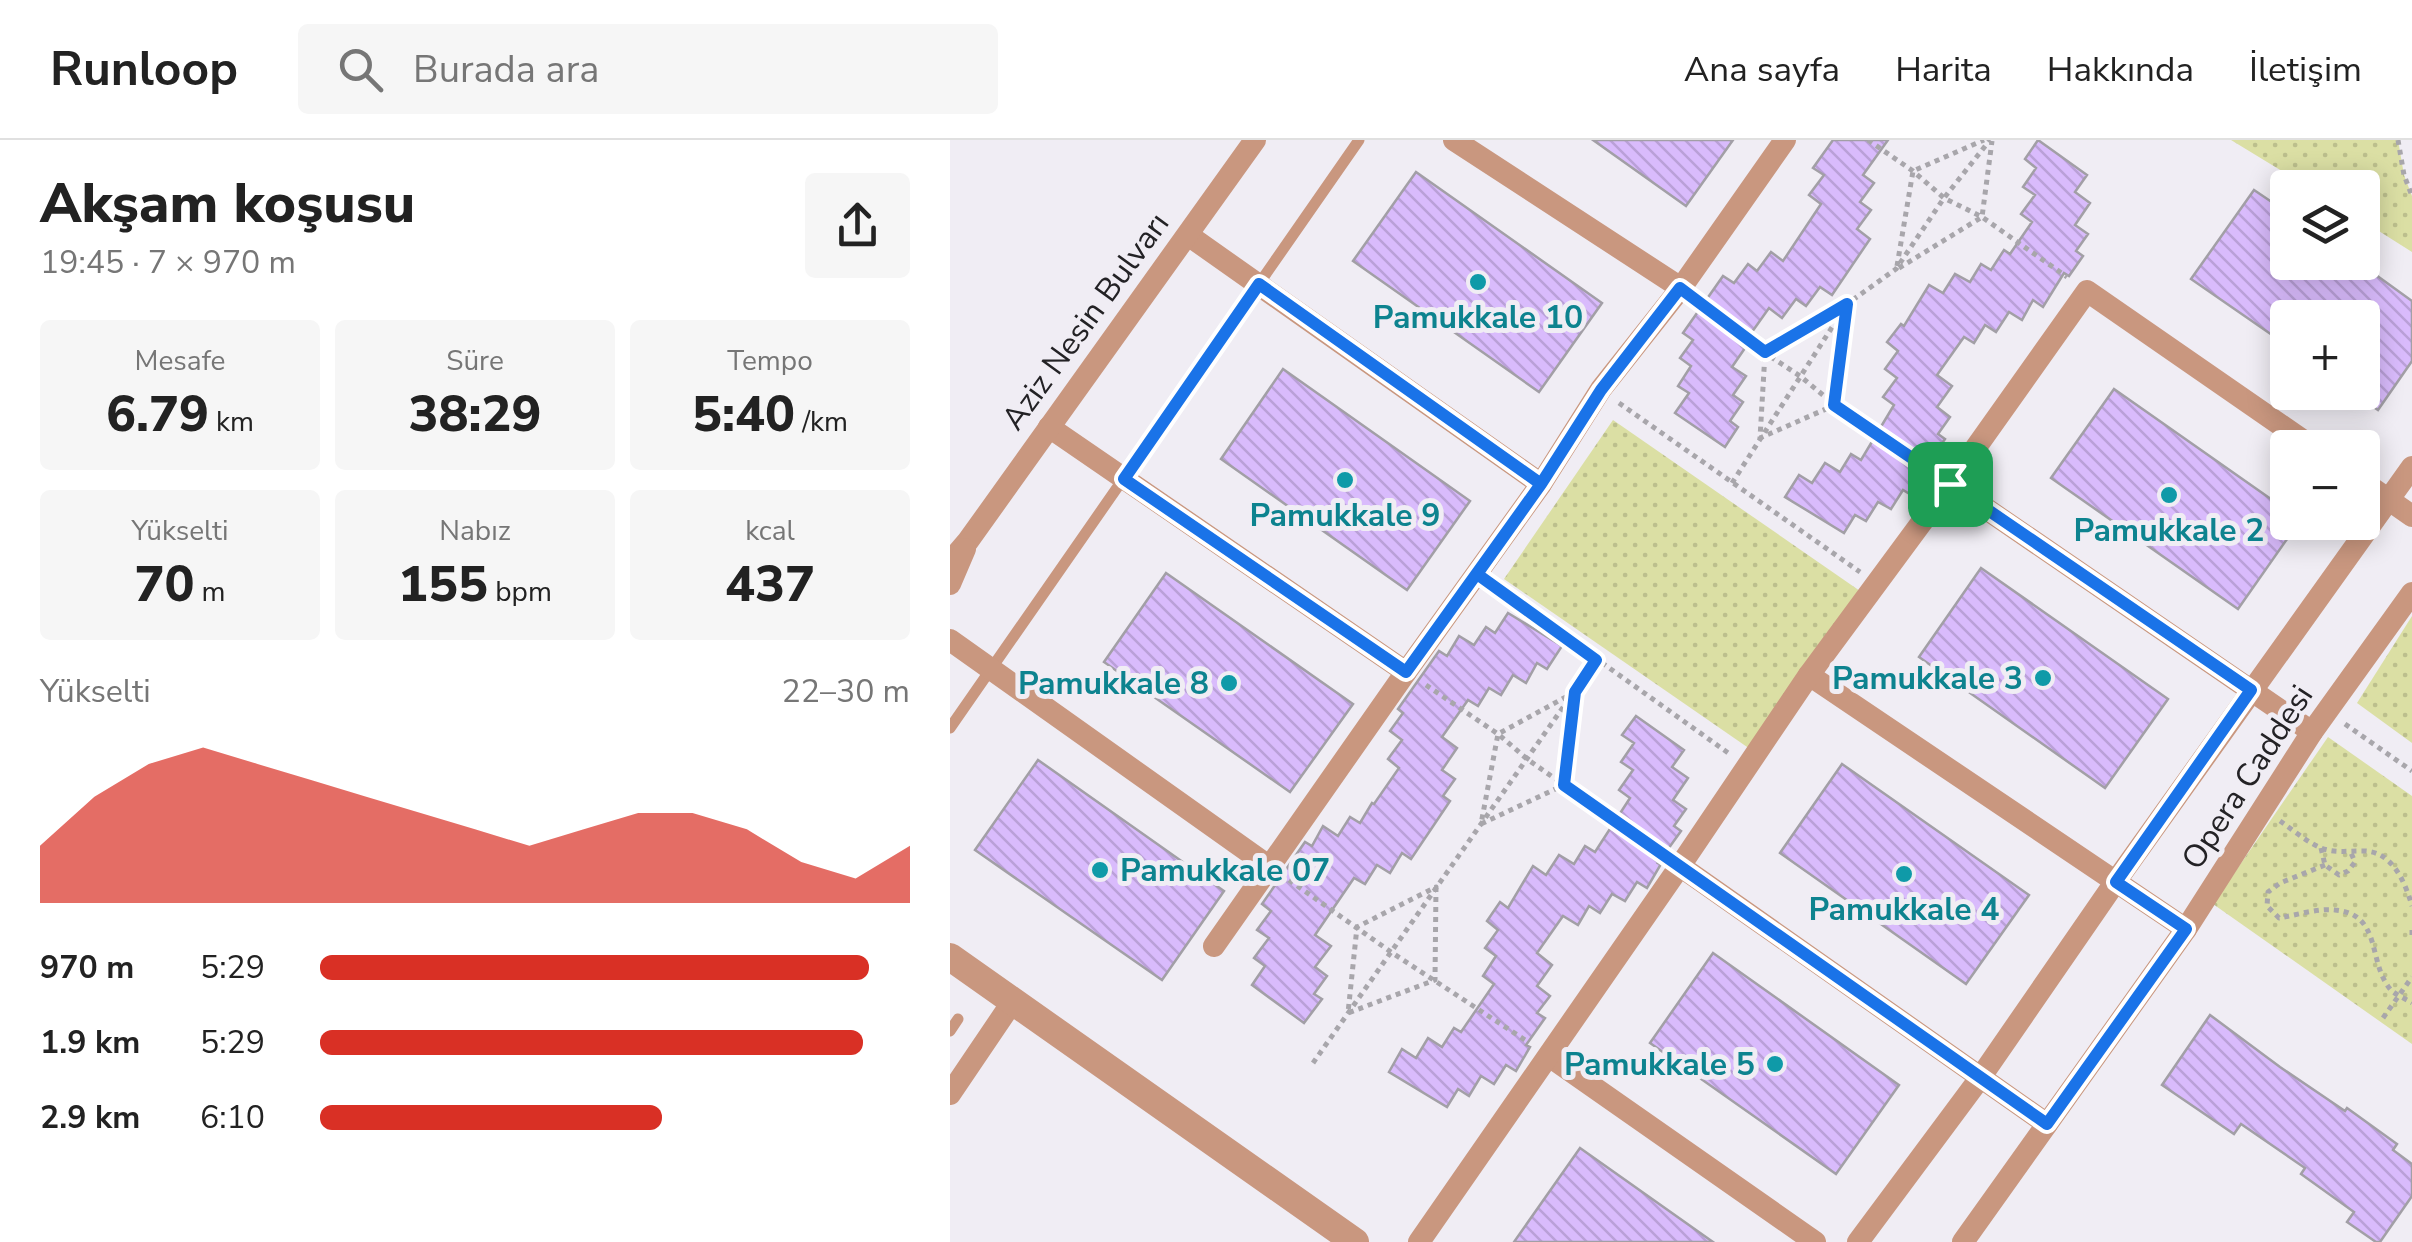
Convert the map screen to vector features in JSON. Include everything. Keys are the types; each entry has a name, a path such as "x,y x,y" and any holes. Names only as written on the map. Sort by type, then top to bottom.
{"street":[{"name":"Aziz Nesin Bulvarı","path":"950,562 1256,140"},
{"path":"1454,140 1680,288"},
{"path":"1214,946 1541,484 1601,390 1680,288 1785,140"},
{"path":"1188,235 1541,484"},
{"path":"1418,1242 1809,676 2086,291 2288,430"},
{"path":"1049,428 1406,672"},
{"path":"1858,1242 1980,1078 2412,467"},
{"path":"1950,484 2312,732"},
{"path":"2380,493 2412,516"},
{"name":"Aziz Nesin Bulvarı","path":"950,584 968,541"},
{"name":"Opera Caddesi","path":"1963,1242 2186,929 2312,732 2412,592"},
{"path":"950,640 1270,867"},
{"path":"1809,676 2186,929"},
{"path":"1680,866 2047,1124"},
{"path":"950,957 1355,1242"},
{"path":"950,1094 1013,1001"},
{"path":"1549,1056 1815,1242"}],"lane":[{"path":"950,728 1360,140"},
{"path":"950,1030 958,1019"}],"path":[{"path":"1868,140 1944,198 1982,217 2086,291"},
{"path":"1913,171 1989,140"},
{"path":"1896,269 1989,140"},
{"path":"1982,217 1989,140"},
{"path":"2398,140 2412,196"},
{"path":"1896,269 1913,171"},
{"path":"1765,352 1982,217"},
{"path":"1680,288 1834,405 1950,484"},
{"path":"1732,483 1847,304"},
{"path":"1834,405 1847,304"},
{"path":"1760,438 1765,352"},
{"path":"1601,390 1876,584"},
{"path":"1760,438 1834,405"},
{"path":"1477,574 1748,766"},
{"path":"1312,1063 1596,660"},
{"path":"1406,672 1680,866"},
{"path":"1498,734 1575,692"},
{"path":"1564,785 1575,692"},
{"path":"2328,712 2412,771"},
{"path":"1481,824 1498,734"},
{"path":"1481,824 1564,785"},
{"path":"2262,810 2321,848 2365,850 2384,856 2400,874 2412,906"},
{"path":"2321,848 2325,865 2339,876 2354,862 2350,852"},
{"path":"2325,865 2268,892 2267,906 2280,918 2334,909 2354,914 2365,923 2376,960 2391,990 2412,1003"},
{"path":"1270,867 1549,1056"},
{"path":"1357,928 1436,888"},
{"path":"1436,888 1436,980"},
{"path":"1348,1013 1357,928"},
{"path":"2412,930 2412,938"},
{"path":"2383,1018 2412,977"},
{"path":"1348,1013 1436,980"}],"green space":[{"path":"2231,140 2398,140 2412,196 2412,252 2380,232 2380,170 2280,170"},
{"path":"1613,420 1860,591 1750,749 1504,579"},
{"path":"2412,616 2412,743 2357,703"},
{"path":"2328,737 2412,796 2412,1044 2213,904"}],"building":[{"path":"1593,140 1733,140 1686,206"},
{"path":"1833,140 1888,140 1863,175 1874,183 1860,202 1871,210 1857,229 1870,239 1832,295 1820,287 1806,306 1796,299 1782,318 1769,308 1742,346 1745,348 1732,367 1746,376 1733,395 1743,402 1730,421 1738,427 1725,447 1675,413 1689,393 1678,386 1691,366 1680,358 1693,340 1683,333 1723,276 1734,283 1748,264 1757,271 1771,252 1783,261 1821,204 1809,195 1824,175 1813,168"},
{"path":"2038,140 2087,175 2075,192 2090,203 2075,225 2088,234 2076,251 2083,256 2069,276 2064,273 2043,307 2033,300 2022,320 2009,312 1996,332 1985,325 1974,343 1964,337 1937,375 1952,386 1937,407 1950,417 1938,434 1945,439 1923,470 1927,473 1913,496 1903,490 1891,509 1878,502 1866,521 1855,515 1844,533 1785,497 1799,475 1812,483 1825,463 1840,472 1851,454 1861,460 1894,405 1883,397 1897,378 1885,369 1898,351 1887,342 1901,324 1904,326 1929,285 1943,293 1955,274 1970,282 1981,264 1991,270 2004,250 2010,254 2032,222 2021,214 2035,195 2023,187 2036,168 2025,159"},
{"name":"Pamukkale 10","path":"1416,172 1602,303 1539,392 1353,261"},
{"path":"2254,190 2270,201 2270,280 2380,278 2412,301 2412,361 2380,407 2380,300 2270,300 2270,334 2191,279"},
{"name":"Pamukkale 9","path":"1283,369 1470,501 1407,590 1221,459"},
{"name":"Pamukkale 2","path":"2114,389 2270,498 2270,540 2286,540 2238,609 2051,478"},
{"name":"Pamukkale 3","path":"1981,568 2168,699 2105,788 1919,657"},
{"name":"Pamukkale 8","path":"1166,573 1353,704 1290,792 1104,662"},
{"path":"1508,613 1562,646 1547,669 1537,663 1526,683 1513,675 1501,695 1489,688 1478,706 1468,700 1442,737 1457,748 1442,770 1455,779 1443,796 1450,801 1411,859 1402,853 1390,873 1377,865 1365,884 1354,878 1315,935 1331,946 1315,967 1327,976 1314,994 1322,999 1304,1023 1252,985 1265,966 1254,958 1269,938 1257,930 1271,911 1262,904 1305,842 1312,846 1323,826 1338,836 1350,817 1360,823 1374,804 1399,768 1388,759 1402,740 1390,731 1403,713 1398,709 1439,651 1447,656 1459,636 1474,645 1486,627 1495,633"},
{"path":"1636,716 1684,750 1672,767 1688,778 1673,800 1686,809 1674,826 1681,831 1658,863 1661,864 1647,888 1637,882 1625,901 1612,894 1600,913 1589,906 1578,925 1563,916 1537,953 1552,965 1537,986 1550,996 1537,1013 1545,1018 1526,1045 1530,1047 1516,1071 1506,1065 1494,1084 1481,1076 1469,1096 1458,1089 1447,1107 1389,1072 1402,1049 1416,1058 1428,1038 1442,1047 1454,1028 1461,1032 1494,984 1483,976 1496,956 1485,948 1498,930 1487,921 1500,902 1508,908 1533,866 1546,875 1559,855 1574,864 1585,846 1595,852 1630,798 1619,790 1633,770 1621,762 1634,743 1622,735"},
{"name":"Pamukkale 07","path":"1038,760 1224,891 1162,980 975,850"},
{"name":"Pamukkale 4","path":"1842,764 2029,895 1966,984 1780,853"},
{"name":"Pamukkale 5","path":"1713,953 1899,1085 1836,1174 1650,1043"},
{"path":"2210,1015 2280,1067 2397,1144 2393,1150 2412,1164 2412,1196 2380,1242 2347,1222 2354,1212 2301,1174 2305,1168 2241,1124 2234,1134 2162,1085"},
{"path":"1580,1148 1713,1242 1514,1242"}],"place":[{"name":"Pamukkale 10","path":"1478,282"},
{"name":"Pamukkale 9","path":"1345,480"},
{"name":"Pamukkale 2","path":"2169,495"},
{"name":"Pamukkale 3","path":"2043,678"},
{"name":"Pamukkale 8","path":"1229,683"},
{"name":"Pamukkale 07","path":"1100,870"},
{"name":"Pamukkale 4","path":"1904,874"},
{"name":"Pamukkale 5","path":"1775,1064"}],"route":[{"path":"1950,484 1834,405 1847,304 1765,352 1680,288 1601,390 1541,484 1406,672 1124,479 1259,284 1541,484 1477,574 1596,660 1575,692 1564,785 2047,1124 2186,929 2116,882 2251,690 1950,484"}]}
